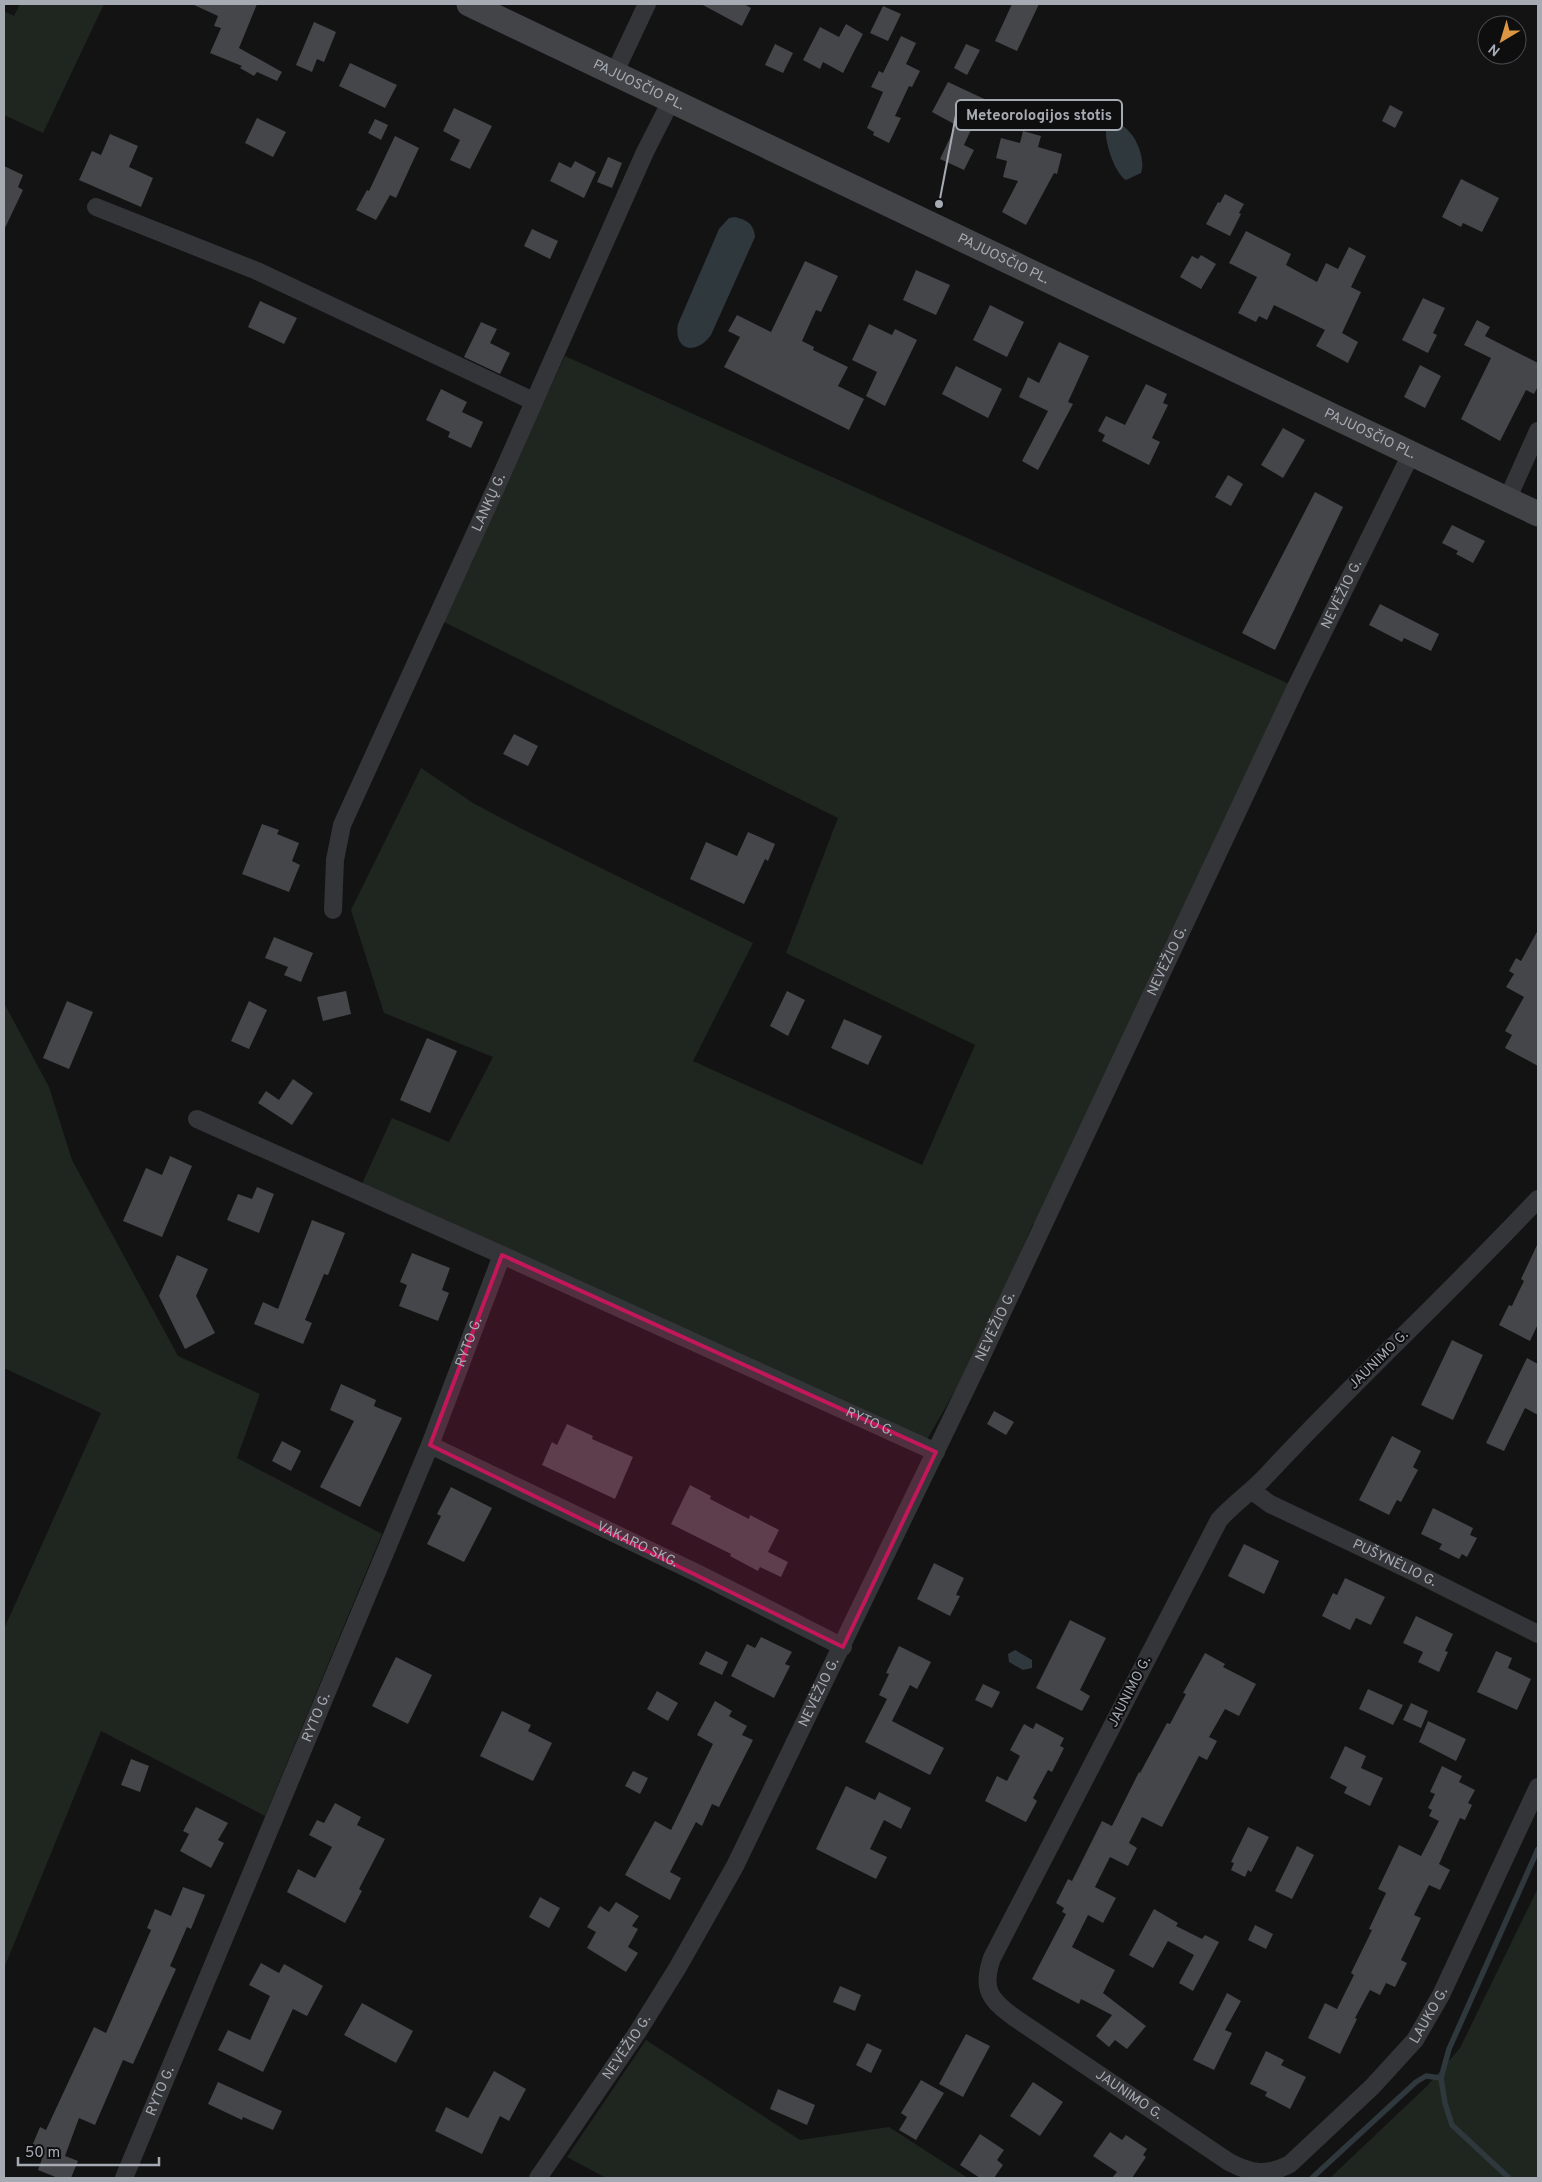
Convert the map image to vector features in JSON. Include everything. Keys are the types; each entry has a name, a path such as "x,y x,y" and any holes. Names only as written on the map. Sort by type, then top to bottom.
{"main road":[{"name":"PAJUOSČIO PL.","path":"469,4 1538,514"}],"street":[{"path":"614,74 647,4"},
{"name":"LANKŲ G.","path":"333,910 335,860 342,825 493,494 645,152 671,101"},
{"path":"96,207 257,271 533,401"},
{"path":"1507,500 1538,431"},
{"name":"NEVĖŽIO G.","path":"538,2178 637,2033 706,1921 759,1819 936,1452 1296,687 1411,454"},
{"name":"RYTO G.","path":"197,1120 502,1255 936,1452"},
{"name":"JAUNIMO G.","path":"1244,2170 1221,2157 999,2006 990,1995 986,1981 992,1958 1211,1533 1227,1511 1252,1491 1304,1435 1538,1198"},
{"name":"RYTO G.","path":"124,2178 430,1445 502,1255"},
{"name":"VAKARO SKG.","path":"430,1445 701,1575 842,1647"},
{"name":"PUŠYNĖLIO G.","path":"1252,1491 1270,1504 1414,1572 1538,1634"},
{"name":"LAUKO G.","path":"1244,2170 1260,2173 1277,2171 1290,2164 1372,2087 1415,2040 1441,1995 1538,1787"}],"highlighted area":[{"path":"502,1255 936,1452 843,1647 430,1445"}],"shaded area":[{"path":"20,4 104,4 43,133 4,115 4,11 14,16"},
{"path":"1113,123 1120,124 1132,135 1142,158 1141,173 1126,180 1118,172 1107,143 1106,131"},
{"path":"735,217 749,223 755,237 711,335 698,346 687,347 679,339 677,333 678,324 719,229 729,218"},
{"path":"565,356 1296,687 1046,1220 1033,1224 969,1367 926,1441 362,1184 392,1118 449,1142 493,1057 384,1013 351,910 421,768 473,803 520,828 753,943 693,1061 922,1165 975,1045 786,953 838,818 432,616 511,471"},
{"path":"4,1003 49,1087 72,1160 178,1356 260,1394 237,1458 382,1534 265,1816 101,1731 4,1968 4,1629 101,1413 4,1368"},
{"path":"1015,1650 1032,1660 1032,1668 1023,1670 1009,1662 1008,1654"},
{"path":"1538,1888 1538,2178 1330,2178 1427,2086 1460,2048"},
{"path":"646,2040 800,2140 889,2127 968,2178 606,2178 567,2157"}],"building":[{"path":"192,4 257,4 239,48 282,72 277,81 257,72 254,76 240,68 242,66 210,53 221,28 214,26 218,16"},
{"path":"701,4 744,4 751,8 742,26"},
{"path":"1012,4 1039,4 1017,51 995,41"},
{"path":"883,6 901,14 888,41 870,33"},
{"path":"314,22 336,32 324,62 317,59 312,72 296,65"},
{"path":"846,24 863,34 843,73 823,62 820,69 803,60 820,27 839,37"},
{"path":"901,36 916,43 906,64 920,71 912,87 909,86 895,116 901,118 889,143 873,135 874,132 867,128 883,92 871,87 879,71 883,73"},
{"path":"775,44 793,53 783,73 765,65"},
{"path":"966,44 980,50 967,75 954,68"},
{"path":"350,63 397,85 385,108 339,86"},
{"path":"948,82 995,104 986,124 976,119 964,145 974,150 964,170 940,159 956,125 932,112"},
{"path":"1390,105 1403,112 1395,128 1382,121"},
{"path":"454,108 492,126 470,169 450,160 460,140 443,131"},
{"path":"257,118 286,132 273,157 245,143"},
{"path":"375,119 388,125 381,140 368,133"},
{"path":"1023,131 1041,136 1038,147 1062,154 1057,174 1054,173 1026,225 1002,212 1018,181 1003,177 1007,161 996,158 1001,138 1020,143"},
{"path":"110,134 138,146 129,167 153,178 141,207 79,180 92,151 101,155"},
{"path":"395,136 419,148 396,198 390,195 376,220 356,210 367,190 369,191"},
{"path":"608,157 622,163 612,188 597,182"},
{"path":"575,161 596,172 584,198 550,181 559,162 571,168"},
{"path":"4,166 23,175 18,187 23,190 4,230"},
{"path":"1461,179 1499,198 1482,232 1463,223 1461,227 1442,217"},
{"path":"1225,194 1244,204 1230,236 1206,224 1218,202 1220,203"},
{"path":"532,229 558,241 550,259 524,246"},
{"path":"1246,231 1291,254 1286,265 1317,282 1326,263 1338,269 1349,247 1366,256 1351,287 1361,292 1342,333 1358,342 1348,363 1316,346 1325,330 1274,305 1267,320 1259,316 1256,322 1238,313 1257,277 1229,263"},
{"path":"1201,255 1216,264 1201,289 1180,277 1192,256 1198,259"},
{"path":"805,261 838,276 821,312 816,310 802,341 814,347 813,350 848,367 838,386 864,399 849,430 724,367 740,337 728,331 737,315 771,332"},
{"path":"916,270 950,285 936,315 903,300"},
{"path":"1423,298 1445,308 1433,333 1437,335 1428,353 1402,340"},
{"path":"260,301 297,318 284,344 248,327"},
{"path":"990,305 1024,322 1007,357 973,340"},
{"path":"1477,320 1490,327 1485,336 1538,363 1538,386 1534,394 1526,390 1500,441 1461,419 1491,358 1464,345"},
{"path":"481,322 497,329 490,343 510,353 500,374 464,357"},
{"path":"869,324 892,335 895,329 917,340 885,406 866,396 877,372 852,360"},
{"path":"1059,342 1089,356 1068,402 1073,404 1038,470 1022,461 1048,411 1019,397 1028,377 1039,383"},
{"path":"1420,365 1441,376 1425,408 1404,397"},
{"path":"956,366 1002,389 988,418 942,394"},
{"path":"1146,384 1167,394 1163,403 1168,405 1152,438 1160,442 1149,465 1102,441 1105,435 1098,431 1106,416 1125,425"},
{"path":"441,389 467,402 462,412 483,422 471,448 448,437 450,432 426,420"},
{"path":"1283,428 1305,440 1283,478 1261,465"},
{"path":"1228,475 1243,484 1231,506 1215,497"},
{"path":"1315,492 1343,507 1275,650 1242,633"},
{"path":"1452,525 1485,541 1473,563 1456,554 1458,551 1442,543"},
{"path":"1380,604 1439,634 1431,651 1404,638 1402,642 1369,625"},
{"path":"514,734 538,746 528,766 503,754"},
{"path":"262,824 279,830 277,834 299,843 292,861 300,865 289,892 242,874"},
{"path":"748,832 775,844 768,861 765,859 744,904 690,879 706,842 737,856"},
{"path":"1538,930 1538,1066 1505,1048 1512,1035 1505,1031 1524,997 1506,987 1514,974 1509,971 1516,958 1521,961"},
{"path":"274,937 313,953 301,982 284,975 288,967 265,958"},
{"path":"346,991 351,1014 323,1021 317,997"},
{"path":"787,991 805,1000 788,1036 770,1026"},
{"path":"67,1001 93,1012 69,1069 43,1058"},
{"path":"249,1001 267,1010 249,1049 231,1041"},
{"path":"844,1019 882,1036 868,1065 831,1048"},
{"path":"427,1038 457,1051 430,1113 400,1100"},
{"path":"293,1079 313,1093 292,1125 258,1103 266,1091 279,1100"},
{"path":"170,1156 192,1166 162,1237 123,1221 146,1168 162,1175"},
{"path":"257,1187 274,1194 259,1233 227,1220 238,1194 252,1199"},
{"path":"312,1220 345,1233 328,1275 324,1274 305,1320 312,1323 303,1344 254,1324 263,1302 278,1309"},
{"path":"1538,1243 1538,1324 1530,1341 1499,1325 1509,1305 1512,1306 1524,1281 1521,1279"},
{"path":"412,1253 450,1268 442,1290 449,1293 438,1321 399,1306 407,1285 400,1282"},
{"path":"177,1255 208,1269 196,1296 215,1333 185,1349 159,1296"},
{"path":"1452,1340 1483,1355 1453,1420 1421,1405"},
{"path":"1527,1358 1538,1364 1538,1415 1525,1408 1504,1451 1486,1443"},
{"path":"341,1384 376,1400 374,1406 402,1418 360,1507 320,1487 354,1421 330,1410"},
{"path":"994,1411 1014,1422 1006,1435 987,1424"},
{"path":"567,1424 593,1436 592,1439 633,1457 615,1499 542,1465 552,1442 557,1445"},
{"path":"1392,1436 1421,1451 1413,1467 1418,1470 1401,1502 1397,1500 1389,1515 1359,1500"},
{"path":"282,1441 301,1451 291,1471 272,1461"},
{"path":"690,1485 711,1496 710,1499 749,1519 750,1515 779,1530 768,1552 788,1562 781,1577 760,1567 758,1571 730,1556 731,1554 671,1524"},
{"path":"451,1487 492,1508 464,1562 427,1544 441,1516 437,1514"},
{"path":"1433,1508 1473,1528 1470,1535 1477,1538 1467,1557 1462,1554 1459,1559 1439,1549 1442,1544 1421,1534"},
{"path":"1244,1544 1279,1561 1264,1594 1228,1576"},
{"path":"934,1563 964,1578 956,1595 960,1596 950,1616 917,1599"},
{"path":"1345,1578 1385,1597 1371,1625 1356,1618 1350,1630 1322,1616 1333,1593 1337,1595"},
{"path":"1416,1616 1453,1634 1445,1651 1448,1652 1439,1672 1418,1662 1423,1652 1403,1643"},
{"path":"1070,1620 1106,1638 1080,1690 1090,1696 1082,1711 1036,1688"},
{"path":"761,1637 792,1652 785,1664 790,1666 774,1698 731,1676 747,1644 755,1648"},
{"path":"899,1646 931,1662 917,1689 910,1685 892,1721 944,1748 930,1775 865,1742 887,1699 879,1695 889,1674 886,1673"},
{"path":"706,1651 728,1662 722,1675 699,1664"},
{"path":"1496,1651 1512,1658 1508,1668 1531,1679 1517,1710 1477,1692"},
{"path":"1205,1653 1225,1664 1223,1667 1256,1684 1239,1716 1225,1709 1209,1737 1217,1741 1207,1760 1199,1756 1162,1827 1142,1817 1129,1843 1137,1848 1128,1866 1110,1857 1095,1887 1116,1898 1103,1923 1088,1915 1072,1947 1115,1970 1103,1993 1146,2026 1127,2049 1115,2040 1109,2047 1096,2036 1112,2015 1081,1999 1079,2004 1032,1979 1066,1914 1062,1912 1064,1908 1056,1903 1068,1879 1072,1881 1102,1821 1112,1826 1139,1772 1167,1723 1170,1724 1186,1694 1183,1693"},
{"path":"396,1657 432,1675 408,1724 372,1706"},
{"path":"983,1684 1000,1692 992,1708 975,1700"},
{"path":"1368,1689 1403,1705 1393,1725 1359,1709"},
{"path":"657,1691 678,1703 668,1721 647,1709"},
{"path":"715,1701 732,1711 729,1716 747,1726 742,1735 753,1740 719,1807 712,1804 702,1826 696,1822 670,1872 681,1878 670,1900 625,1875 655,1821 671,1830 713,1744 697,1735"},
{"path":"1411,1703 1428,1711 1421,1728 1403,1720"},
{"path":"502,1711 531,1725 528,1731 552,1743 533,1781 480,1756"},
{"path":"1428,1721 1466,1739 1456,1761 1419,1742"},
{"path":"1036,1723 1064,1738 1060,1746 1064,1748 1052,1772 1048,1770 1033,1798 1037,1801 1026,1822 985,1801 997,1776 1007,1781 1020,1756 1010,1750 1024,1724 1033,1729"},
{"path":"1345,1746 1366,1756 1361,1768 1383,1778 1370,1806 1344,1793 1347,1787 1330,1778"},
{"path":"131,1759 149,1766 140,1792 121,1785"},
{"path":"1442,1766 1462,1776 1459,1782 1475,1790 1468,1803 1472,1805 1465,1820 1460,1818 1439,1864 1450,1870 1440,1890 1429,1885 1414,1915 1421,1918 1401,1960 1407,1963 1395,1987 1386,1983 1380,1995 1370,1990 1355,2018 1357,2019 1340,2054 1308,2038 1325,2003 1337,2009 1354,1975 1351,1973 1372,1930 1369,1929 1386,1893 1378,1889 1399,1845 1421,1856 1439,1821 1429,1816 1432,1810 1428,1808 1435,1794 1430,1792"},
{"path":"633,1771 648,1778 640,1794 625,1786"},
{"path":"846,1786 875,1800 879,1792 911,1808 901,1829 884,1820 870,1849 887,1857 876,1879 816,1849"},
{"path":"335,1803 361,1817 357,1825 385,1839 359,1889 362,1891 345,1923 287,1892 298,1869 315,1878 332,1847 309,1835 317,1820 324,1823"},
{"path":"196,1807 228,1823 218,1840 224,1843 211,1868 180,1851 189,1834 183,1831"},
{"path":"1248,1827 1269,1837 1251,1872 1248,1870 1245,1877 1231,1870 1234,1863 1231,1862"},
{"path":"1297,1846 1314,1855 1292,1899 1275,1891"},
{"path":"183,1887 205,1895 191,1929 187,1927 170,1966 176,1969 133,2064 123,2060 95,2125 79,2118 65,2156 78,2161 71,2178 58,2178 38,2170 43,2156 30,2151 40,2127 46,2130 94,2027 106,2033 151,1930 147,1928 155,1909 171,1916"},
{"path":"540,1897 560,1908 549,1928 529,1917"},
{"path":"616,1902 639,1916 632,1926 638,1929 628,1947 638,1953 626,1972 587,1948 596,1932 587,1927 600,1906 609,1912"},
{"path":"1154,1909 1178,1923 1176,1926 1202,1939 1205,1935 1219,1942 1193,1991 1179,1983 1194,1955 1168,1941 1153,1968 1129,1955"},
{"path":"1255,1925 1273,1934 1266,1949 1248,1940"},
{"path":"261,1963 279,1973 284,1964 323,1986 307,2016 293,2009 263,2072 218,2050 228,2030 250,2040 270,1996 249,1985"},
{"path":"840,1986 861,1995 855,2011 833,2002"},
{"path":"1227,1993 1241,2001 1225,2030 1232,2033 1214,2070 1193,2060"},
{"path":"362,2003 413,2031 396,2063 344,2035"},
{"path":"966,2034 990,2046 963,2097 939,2084"},
{"path":"867,2043 882,2050 871,2073 856,2065"},
{"path":"1266,2051 1284,2060 1281,2065 1306,2077 1290,2109 1265,2096 1267,2092 1250,2084"},
{"path":"494,2071 526,2089 509,2121 500,2116 482,2154 435,2131 446,2107 468,2118"},
{"path":"921,2080 944,2093 916,2140 899,2130 907,2117 901,2113"},
{"path":"218,2082 282,2111 273,2130 243,2117 242,2120 208,2104"},
{"path":"1033,2082 1063,2102 1040,2136 1010,2116"},
{"path":"778,2089 815,2105 807,2125 770,2109"},
{"path":"1110,2132 1122,2140 1126,2135 1147,2149 1143,2155 1146,2157 1132,2178 1112,2178 1117,2172 1093,2156"},
{"path":"980,2134 1004,2150 997,2160 1003,2165 994,2178 980,2178 960,2165"}],"waterway":[{"path":"1509,2178 1452,2125 1445,2103 1441,2078 1449,2049 1538,1849"},
{"path":"1312,2178 1416,2082 1426,2076 1441,2078"}],"place":[{"name":"Meteorologijos stotis","path":"939,204"}]}
